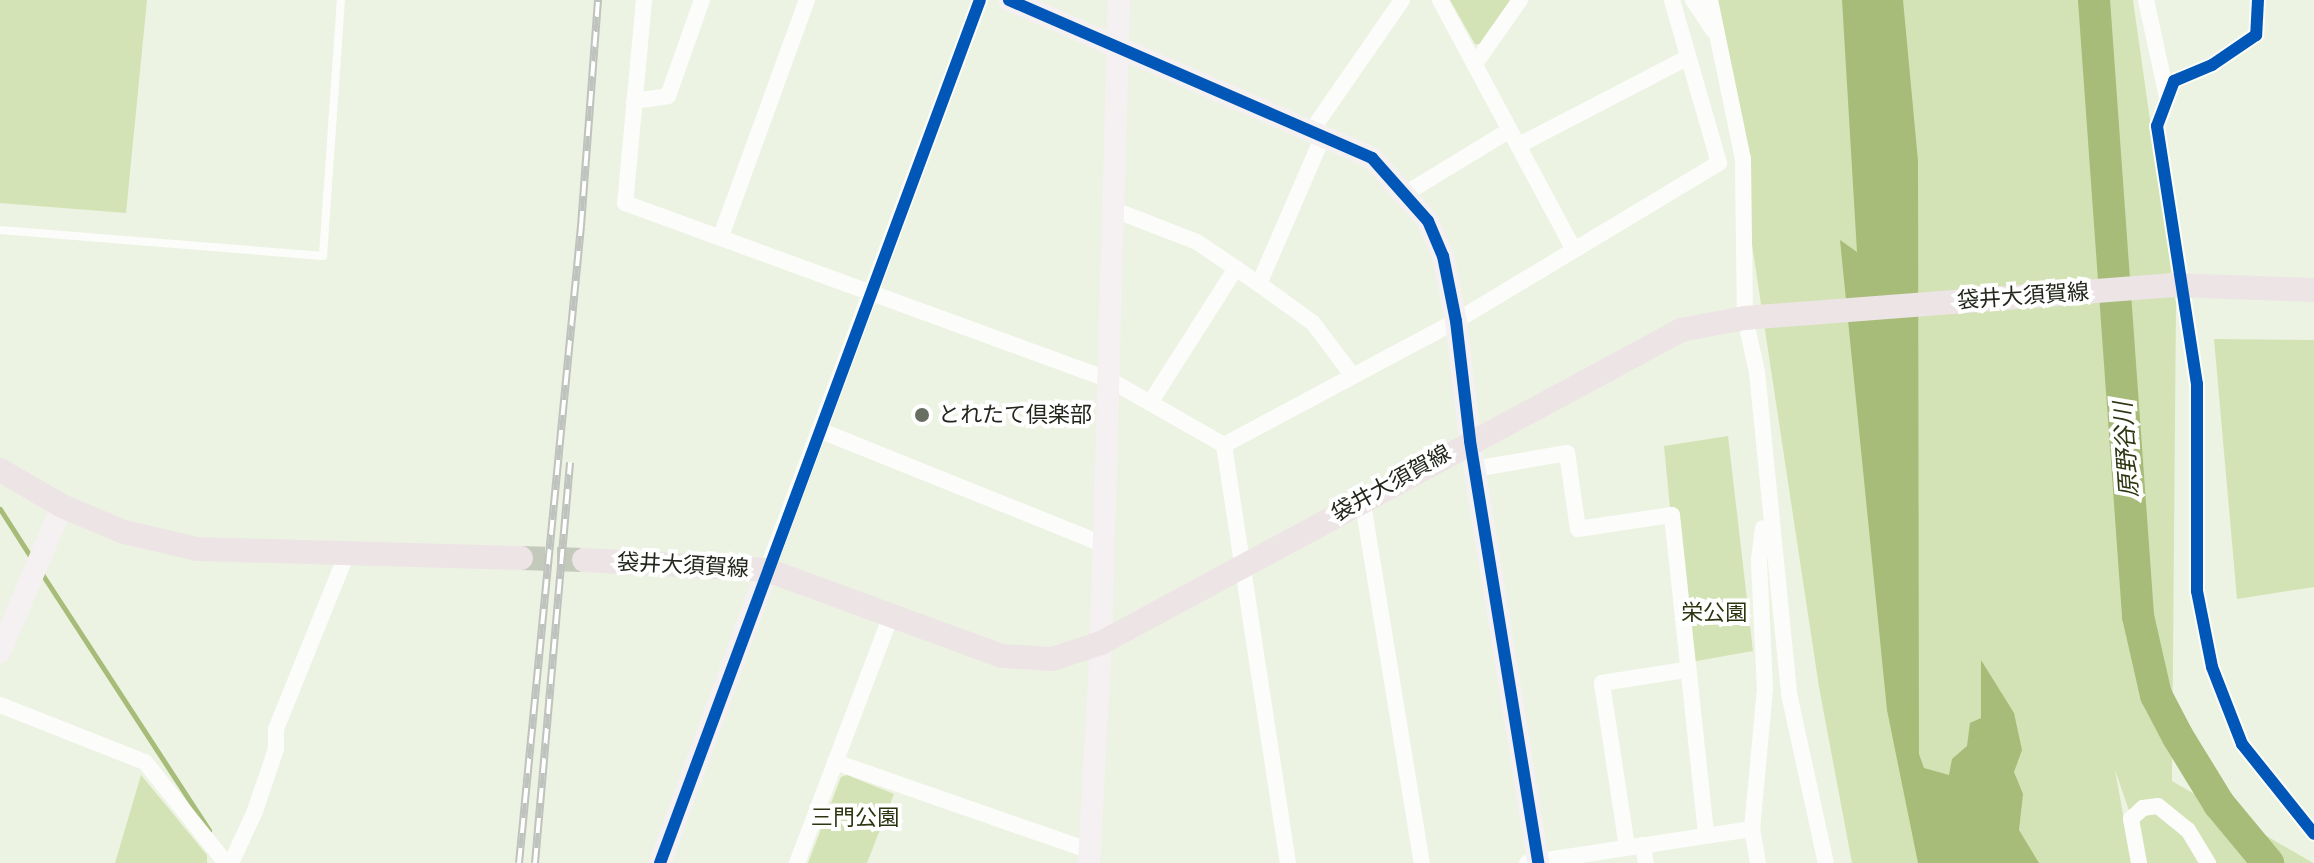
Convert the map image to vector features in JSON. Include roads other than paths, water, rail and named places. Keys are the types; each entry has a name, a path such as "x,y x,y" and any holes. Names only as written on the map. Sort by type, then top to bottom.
{"main road":[{"name":"袋井大須賀線","path":"584,560 767,570 1002,656 1052,659 1101,643 1362,498 1681,330 1745,318 2178,285 2314,290"},
{"path":"0,470 62,506 124,532 197,549 521,558"}],"street":[{"path":"644,0 625,203 1110,380 1224,445"},
{"path":"634,101 668,96 702,0"},
{"path":"721,236 807,0"},
{"path":"660,863 980,0"},
{"path":"1009,0 1372,158 1408,192 1428,221 1443,256 1456,321 1474,469 1534,862 1752,829"},
{"path":"835,762 1089,857 1101,643 1119,0"},
{"path":"1259,284 1318,132 1402,0"},
{"path":"1440,0 1574,250"},
{"path":"1475,64 1520,0"},
{"path":"1224,445 1456,321 1719,163 1672,0"},
{"path":"1693,0 1721,42"},
{"path":"1710,0 1743,159 1745,318 1757,372 1766,506 1789,694 1826,863"},
{"path":"2146,0 2167,99"},
{"path":"2258,0 2256,35 2212,65 2174,81 2157,126 2178,285 2197,384 2197,591 2212,667 2242,744 2314,834"},
{"path":"1408,192 1514,138 1687,58"},
{"path":"1112,209 1197,242 1236,268 1313,323 1353,376"},
{"path":"1150,403 1236,268"},
{"path":"819,430 1102,544"},
{"path":"1224,445 1288,863"},
{"path":"1474,469 1567,453 1578,529 1672,515 1685,670 1706,835"},
{"path":"1362,498 1422,863"},
{"path":"0,652 62,506"},
{"path":"1758,863 1752,829 1763,743 1759,560 1766,506"},
{"path":"0,705 145,762 225,862 259,799 276,749 276,729 347,553"},
{"path":"797,863 891,615"},
{"path":"1646,863 1635,846 1602,683 1685,670"},
{"path":"2139,863 2131,819 2143,808 2158,806 2188,830 2208,863"}],"lane":[{"path":"0,230 323,256 341,0"}],"waterway":[{"name":"原野谷川","path":"2094,0 2138,616 2156,695 2178,737 2219,804 2268,863"},
{"path":"0,509 32,559"},
{"path":"42,574 209,830"}],"tunnel":[{"path":"521,558 584,560"}],"railway":[{"path":"519,863 581,226 598,0"},
{"path":"535,863 570,463"}],"place":[{"name":"とれたて倶楽部","path":"922,415"}],"park label":[{"name":"栄公園","path":"1714,613"},
{"name":"三門公園","path":"855,818"}]}
